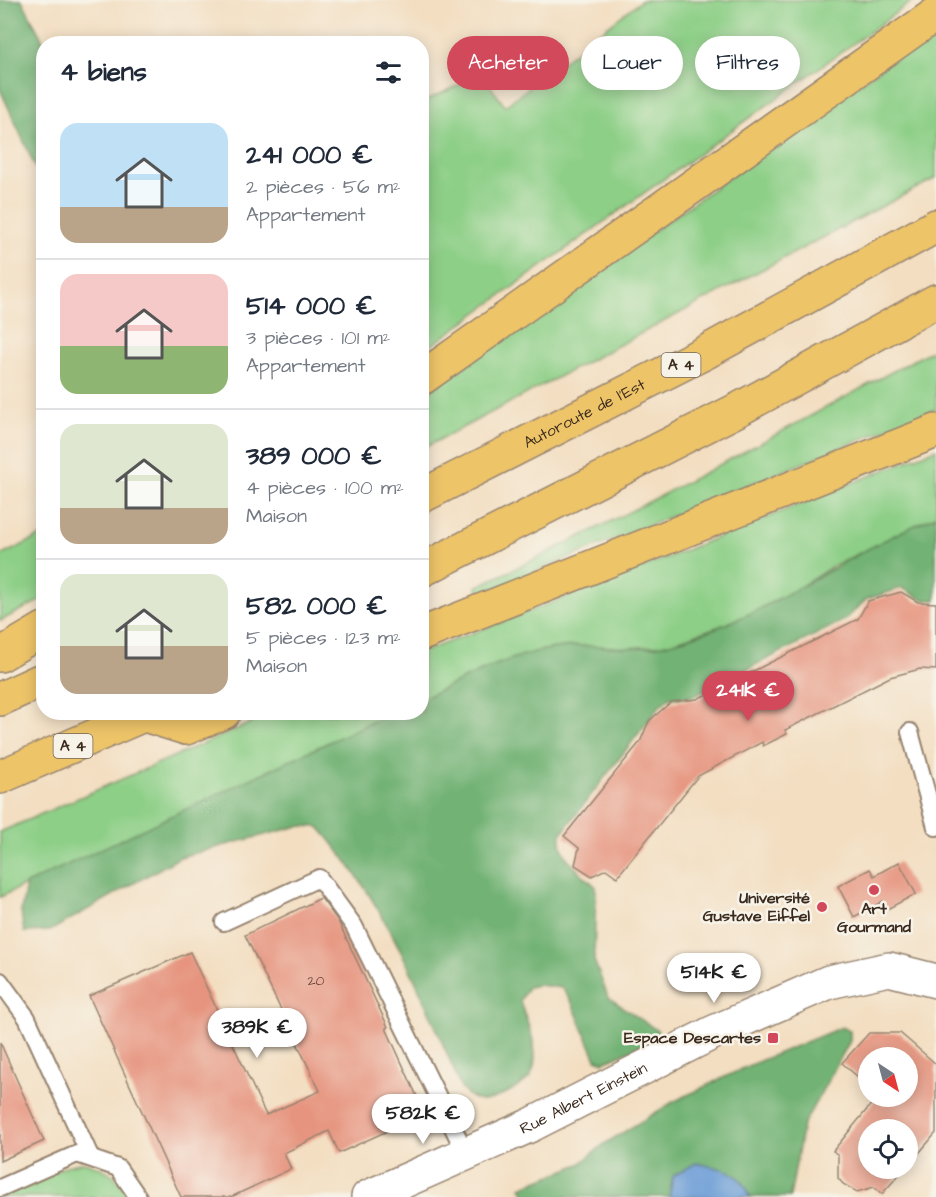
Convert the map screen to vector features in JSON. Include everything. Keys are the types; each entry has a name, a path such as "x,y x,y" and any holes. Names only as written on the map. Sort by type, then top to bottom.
{"highway":[{"path":"429,373 936,14"},
{"name":"Autoroute de l’Est","path":"429,492 706,352 936,226"},
{"path":"429,566 741,408 936,301"},
{"path":"429,631 936,431"},
{"path":"0,655 36,634"},
{"path":"0,699 36,683"},
{"name":"A 4","path":"0,777 134,720"},
{"path":"164,720 186,728 205,720"}],"street":[{"name":"Rue Albert Einstein","path":"368,1197 531,1125 712,1033 829,982 889,969 936,980"}],"lane":[{"path":"910,732 936,827"},
{"path":"224,922 320,878 354,926 466,1154"},
{"path":"0,981 27,1018 90,1156"},
{"path":"0,1188 77,1154 90,1156 118,1168 138,1197"}],"green space":[{"path":"0,0 22,0 40,36 36,36 36,169 0,89"},
{"path":"642,0 914,0 800,82 800,36 695,36 695,90 788,90 429,347 429,99 449,90 493,90 505,106 526,90 569,90 569,56 581,47 581,90 683,90 683,36 595,36"},
{"path":"936,29 936,178 429,445 429,392"},
{"path":"936,348 936,409 480,594 476,587 650,501"},
{"path":"936,449 936,516 833,566 773,604 726,624 665,645 618,649 576,646 429,697 429,649 614,579"},
{"path":"936,516 936,600 924,600 902,588 867,599 845,620 692,697 669,698 659,707 561,834 561,843 567,857 596,887 594,960 608,997 658,1031 656,1039 604,1062 596,1059 572,1003 562,988 539,985 528,987 520,1001 534,1047 535,1057 531,1075 516,1088 500,1096 486,1101 472,1098 461,1088 417,985 383,918 343,856 319,827 299,826 180,857 50,931 24,932 21,912 26,884 376,720 429,720 429,696 477,673 516,658 555,648 654,646 702,633 736,620 770,603 902,531"},
{"path":"36,538 36,603 0,621 0,556"},
{"path":"258,720 376,720 0,897 0,832"},
{"path":"842,1027 850,1031 850,1041 803,1125 790,1197 526,1197 521,1187 580,1164 604,1144 673,1102 750,1065"},
{"path":"84,1162 112,1174 131,1197 0,1197 66,1166"}],"water":[{"path":"696,1163 722,1169 736,1176 750,1197 669,1197 673,1176"}],"building":[{"path":"901,592 918,602 936,603 936,670 920,669 890,677 785,730 787,734 763,746 762,742 698,776 617,877 606,869 592,876 575,865 579,848 564,836 640,742 649,721 671,702 697,699 858,619 868,601"},
{"path":"899,862 916,894 887,909 883,901 854,917 838,886 870,869 874,876"},
{"path":"321,898 338,921 388,1027 386,1028 425,1114 339,1153 329,1131 284,1153 291,1169 231,1197 181,1197 89,996 190,952 266,1115 320,1091 245,935"},
{"path":"869,1033 900,1033 916,1047 858,1047 858,1077 842,1063"},
{"path":"0,1042 44,1141 0,1161"},
{"path":"918,1048 936,1064 936,1133 918,1154 918,1119 859,1119 869,1107 918,1107"},
{"path":"858,1120 858,1179 895,1179 882,1194 874,1187 857,1192 843,1184 838,1178 838,1155 833,1151"}],"place":[{"name":"Art Gourmand","path":"874,890"},
{"name":"Université Gustave Eiffel","path":"822,907"},
{"name":"Espace Descartes","path":"773,1038"}]}
